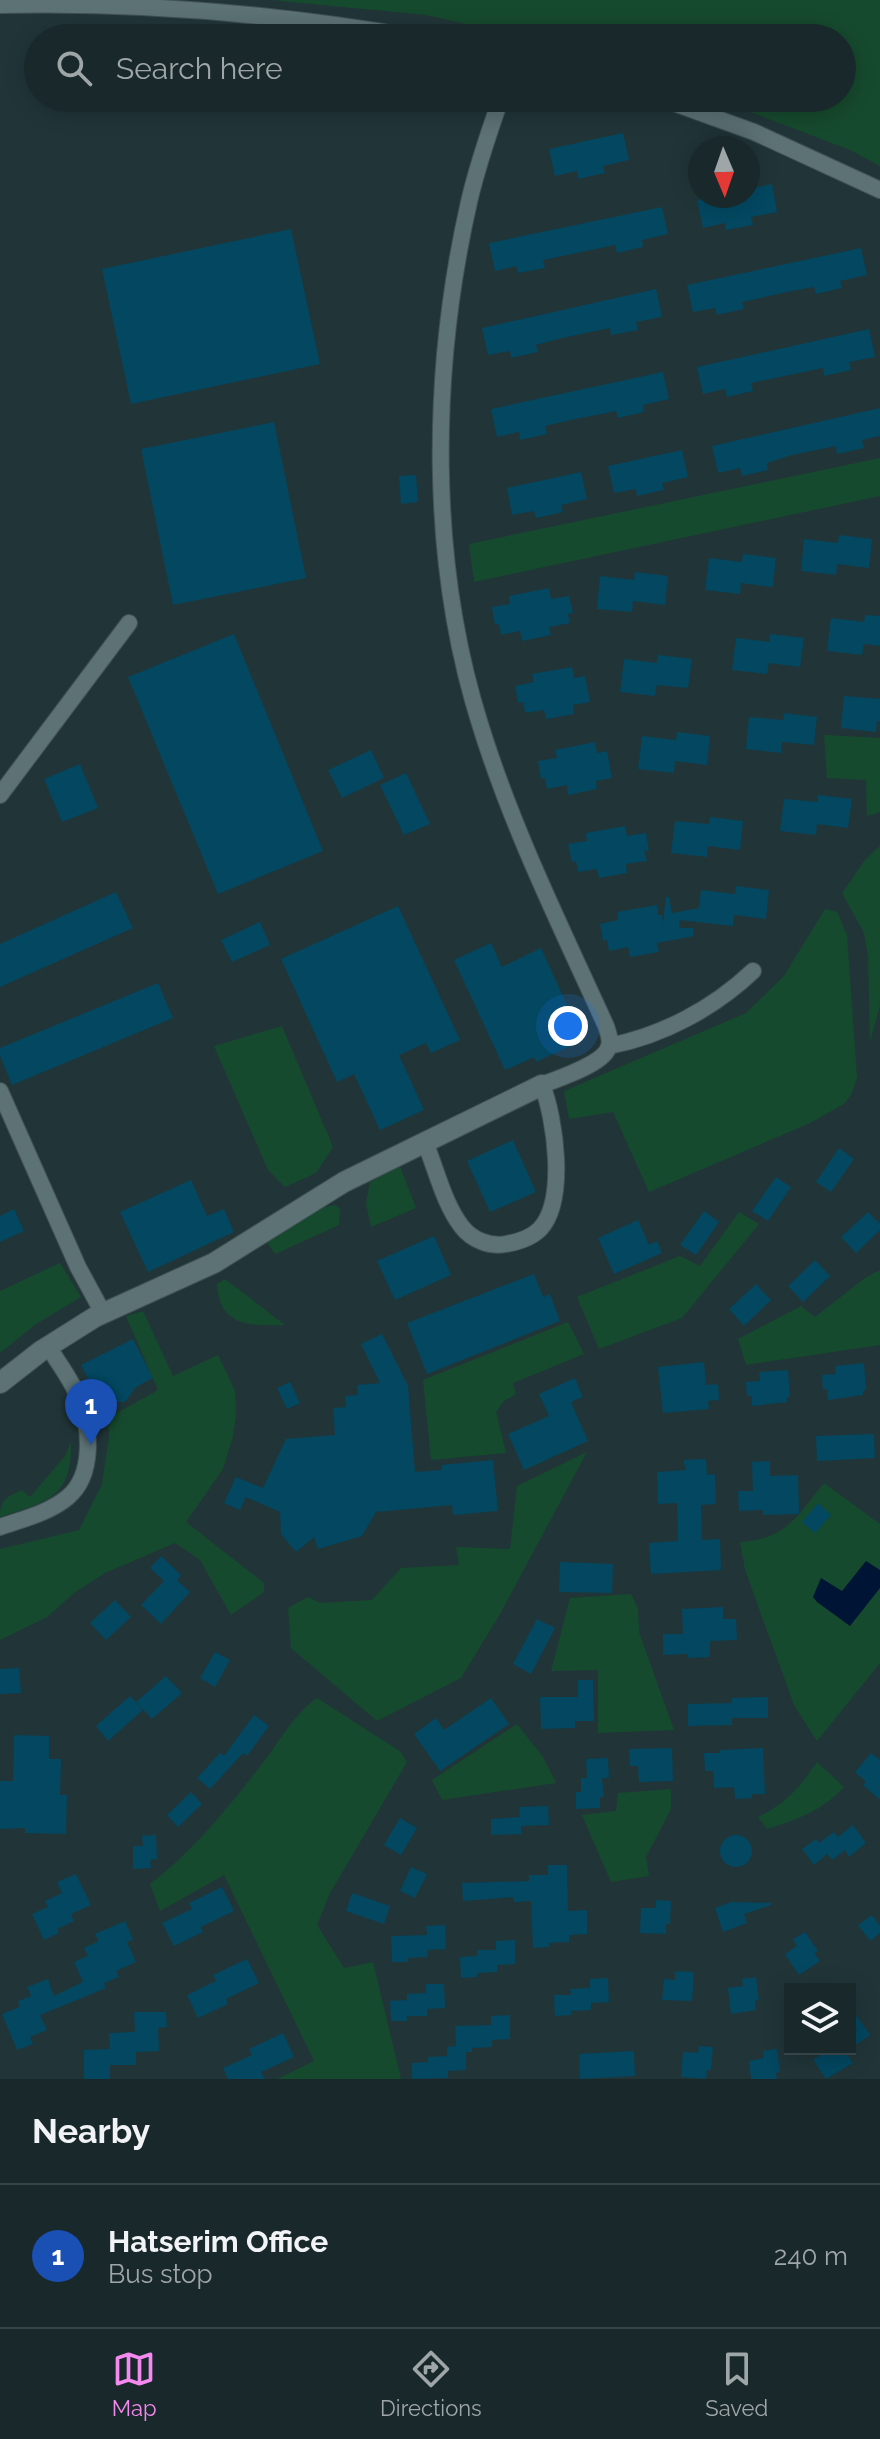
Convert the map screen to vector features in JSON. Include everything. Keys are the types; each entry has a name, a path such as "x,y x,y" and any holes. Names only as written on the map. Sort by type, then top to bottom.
{"street":[{"path":"0,5 141,6 264,14 329,24"},
{"path":"0,1383 48,1346 103,1313 214,1263 301,1207 425,1142 596,1062 604,1056 609,1046 606,1026 538,876 494,768 466,672 450,576 441,472 444,354 470,198 497,112"},
{"path":"699,112 754,132 880,190"},
{"path":"0,795 129,623"},
{"path":"609,1046 634,1042 697,1012 732,991 753,971"},
{"path":"425,1142 455,1216 475,1239 503,1245 534,1234 543,1226 550,1211 557,1160 552,1116 542,1085"},
{"path":"0,1091 78,1267 103,1313"},
{"path":"0,1527 41,1512 70,1496 81,1480 86,1465 86,1431 80,1399 48,1346"}],"green space":[{"path":"271,0 880,0 880,166 850,150 750,112 856,112 856,24 466,24 426,15"},
{"path":"880,458 880,496 474,582 469,544"},
{"path":"824,735 880,738 880,812 867,816 866,780 827,778"},
{"path":"880,846 880,1005 870,1042 868,956 864,933 842,893 865,860"},
{"path":"825,909 837,912 847,935 857,1077 852,1093 844,1104 810,1123 649,1192 613,1112 569,1119 564,1091 746,1013 784,976"},
{"path":"282,1026 333,1147 316,1173 285,1187 268,1170 214,1046"},
{"path":"400,1166 416,1208 371,1227 366,1203 370,1182"},
{"path":"335,1205 340,1209 339,1225 275,1254 267,1242 320,1208"},
{"path":"739,1212 759,1224 682,1318 599,1349 577,1297 680,1256 700,1266"},
{"path":"60,1263 81,1297 36,1324 0,1353 0,1291"},
{"path":"880,1270 880,1345 746,1365 738,1339 801,1306 815,1317"},
{"path":"225,1279 285,1325 249,1324 230,1316 219,1298 217,1284"},
{"path":"143,1311 173,1376 218,1355 235,1391 233,1436 223,1469 186,1522 264,1583 264,1592 231,1615 200,1560 175,1543 105,1573 74,1593 47,1617 0,1640 0,1549 79,1530 102,1484 109,1437 108,1418 158,1390 126,1316"},
{"path":"568,1322 584,1354 513,1383 516,1394 504,1401 496,1412 506,1453 431,1460 423,1380"},
{"path":"71,1442 70,1461 62,1486 44,1501 0,1517 5,1499 22,1490 30,1497 65,1456"},
{"path":"587,1452 500,1614 461,1678 377,1721 291,1648 288,1608 308,1597 320,1603 372,1600 401,1568 459,1565 456,1547 510,1549 517,1486"},
{"path":"824,1483 880,1524 880,1663 817,1741 794,1705 745,1570 740,1542 780,1531 798,1516"},
{"path":"631,1594 638,1609 639,1632 674,1730 598,1733 598,1670 551,1671 570,1598"},
{"path":"317,1698 401,1752 407,1762 329,1895 317,1925 344,1968 373,1962 401,2079 277,2079 314,2061 224,1875 160,1911 150,1884 182,1857 211,1826 295,1719"},
{"path":"517,1724 543,1757 556,1783 442,1800 432,1780"},
{"path":"817,1762 844,1787 818,1808 767,1829 758,1817 792,1794"},
{"path":"671,1789 671,1809 646,1857 649,1876 611,1882 582,1815 616,1811 618,1793"}],"water":[{"path":"866,1561 880,1570 880,1588 850,1626 813,1597 821,1578 842,1591"}],"building":[{"path":"623,133 629,160 603,166 605,173 578,179 577,171 555,176 549,149"},
{"path":"772,184 777,212 751,217 753,225 726,230 725,223 703,228 699,208 760,208 760,186"},
{"path":"662,207 668,234 642,240 643,247 617,253 615,245 543,260 545,268 518,273 516,266 495,271 489,243"},
{"path":"291,229 320,364 131,404 102,269"},
{"path":"861,248 867,275 840,281 842,288 816,294 814,287 792,291 742,302 744,309 717,315 715,308 693,312 687,285"},
{"path":"656,289 662,317 636,322 638,330 611,335 610,328 562,338 536,345 538,352 511,358 510,351 488,355 482,328"},
{"path":"869,329 875,357 849,362 851,370 824,376 823,368 751,383 753,391 727,397 725,389 703,394 697,367"},
{"path":"663,372 669,399 643,405 644,412 618,418 616,411 571,420 545,426 547,434 520,440 519,432 497,437 491,409"},
{"path":"880,408 880,436 862,440 864,448 837,454 836,446 792,455 767,463 768,470 742,476 740,468 718,473 712,446"},
{"path":"274,422 306,578 173,605 141,449"},
{"path":"682,450 688,477 662,483 664,490 637,496 636,489 614,493 608,466"},
{"path":"581,472 587,499 561,505 563,512 536,518 534,511 512,515 507,488"},
{"path":"416,475 418,502 401,504 399,476"},
{"path":"839,535 872,539 869,568 837,564 836,575 801,571 804,539 838,543"},
{"path":"743,554 776,558 773,587 741,583 740,594 705,590 709,558 742,562"},
{"path":"635,572 668,576 665,605 633,601 632,612 597,609 600,576 634,580"},
{"path":"549,588 551,599 569,596 573,613 568,614 570,623 549,627 551,635 522,641 520,631 501,635 499,624 495,625 492,607 510,604 509,596"},
{"path":"865,615 880,616 880,646 864,644 862,655 827,651 831,618 864,622"},
{"path":"234,634 323,851 218,894 128,677"},
{"path":"770,634 804,638 800,667 769,663 767,674 732,670 736,638 770,642"},
{"path":"658,655 692,659 688,688 657,685 655,696 620,692 624,659 657,663"},
{"path":"572,667 574,678 585,676 590,702 573,705 574,714 546,719 544,710 525,713 523,702 518,703 515,686 534,682 532,674"},
{"path":"844,696 880,699 880,721 877,721 876,732 841,728"},
{"path":"784,713 817,717 814,745 782,742 781,753 746,749 749,717 783,720"},
{"path":"677,732 710,736 707,765 675,761 674,773 638,769 642,736 676,740"},
{"path":"595,742 597,753 607,751 612,778 596,781 597,789 568,795 567,785 547,789 545,778 541,779 538,761 557,758 555,750"},
{"path":"371,750 384,778 342,798 328,770"},
{"path":"80,764 98,808 62,822 44,779"},
{"path":"406,773 430,824 404,835 380,785"},
{"path":"818,795 852,799 848,828 817,824 816,835 780,831 784,799 818,802"},
{"path":"710,817 743,821 740,850 708,846 707,857 671,853 675,821 709,824"},
{"path":"625,826 627,836 646,833 649,851 644,850 647,861 626,864 627,873 599,878 597,869 578,872 568,844 587,841 586,833"},
{"path":"736,886 769,890 766,919 734,915 733,926 679,920 680,928 693,928 694,936 657,943 659,952 630,957 628,947 609,951 607,940 603,941 600,924 618,920 617,912 657,905 663,922 666,897 669,897 672,913 699,908 701,890 735,894"},
{"path":"116,892 133,928 0,987 0,944"},
{"path":"398,906 460,1040 431,1053 426,1043 399,1055 424,1110 380,1130 354,1074 337,1082 281,959"},
{"path":"260,922 270,945 232,962 221,940"},
{"path":"491,943 502,967 541,948 583,1040 536,1062 534,1057 505,1070 454,960"},
{"path":"158,983 173,1018 12,1085 0,1056 0,1048"},
{"path":"513,1140 536,1192 490,1212 467,1161"},
{"path":"839,1148 854,1159 831,1192 816,1182"},
{"path":"776,1177 791,1187 768,1221 752,1211"},
{"path":"191,1180 207,1216 224,1209 234,1232 148,1272 120,1212"},
{"path":"14,1209 24,1231 0,1242 0,1216"},
{"path":"704,1211 719,1222 696,1255 680,1245"},
{"path":"868,1212 880,1224 880,1230 856,1253 841,1237"},
{"path":"638,1220 649,1245 657,1241 662,1253 614,1274 598,1238"},
{"path":"434,1236 451,1275 395,1300 377,1261"},
{"path":"815,1260 830,1276 803,1302 788,1286"},
{"path":"534,1274 543,1297 550,1294 560,1321 427,1374 407,1323"},
{"path":"756,1284 771,1300 744,1326 729,1309"},
{"path":"382,1334 408,1386 415,1472 442,1470 442,1465 493,1460 498,1511 453,1515 452,1505 376,1512 362,1536 318,1549 314,1537 296,1552 281,1534 280,1512 246,1497 240,1510 224,1503 236,1477 263,1488 286,1439 335,1435 333,1408 346,1407 345,1396 358,1395 357,1385 380,1383 361,1344"},
{"path":"133,1339 153,1378 136,1387 125,1402 105,1398 100,1401 81,1365"},
{"path":"704,1362 706,1385 718,1384 719,1400 708,1401 709,1409 663,1413 658,1367"},
{"path":"864,1363 866,1390 863,1395 828,1400 827,1389 823,1390 822,1375 836,1374 835,1366"},
{"path":"788,1370 790,1397 787,1397 787,1402 752,1406 752,1396 747,1396 746,1382 760,1381 759,1372"},
{"path":"575,1378 583,1397 571,1402 588,1441 524,1470 508,1434 549,1416 539,1394"},
{"path":"290,1382 300,1403 287,1409 277,1388"},
{"path":"874,1434 875,1458 817,1461 816,1436"},
{"path":"706,1459 707,1475 715,1474 716,1504 701,1505 702,1540 720,1539 721,1570 651,1574 649,1543 678,1541 677,1503 658,1504 657,1472 686,1470 683,1460"},
{"path":"770,1461 770,1476 798,1475 799,1514 763,1515 763,1510 739,1511 738,1491 753,1491 752,1462"},
{"path":"818,1503 831,1515 815,1533 802,1522"},
{"path":"161,1556 181,1575 177,1580 190,1592 161,1624 141,1605 164,1581 150,1568"},
{"path":"560,1562 613,1564 612,1593 559,1592"},
{"path":"115,1600 131,1617 106,1640 90,1623"},
{"path":"723,1607 723,1619 736,1619 737,1640 710,1641 710,1657 663,1655 663,1634 683,1634 682,1609"},
{"path":"537,1619 555,1628 531,1674 513,1664"},
{"path":"215,1652 230,1660 215,1687 200,1678"},
{"path":"19,1668 21,1693 0,1694 0,1669"},
{"path":"166,1676 182,1693 152,1719 136,1702"},
{"path":"578,1680 593,1680 594,1721 575,1721 575,1728 541,1729 540,1697 578,1697"},
{"path":"130,1696 143,1710 108,1741 96,1726"},
{"path":"768,1697 768,1718 732,1718 732,1725 688,1726 688,1704 732,1703 732,1698"},
{"path":"491,1698 509,1724 440,1771 414,1734 436,1718 444,1730"},
{"path":"254,1715 269,1726 247,1756 243,1753 210,1789 197,1778 220,1753 224,1756"},
{"path":"14,1735 49,1736 49,1759 61,1759 60,1795 67,1795 66,1834 25,1833 25,1828 0,1829 0,1781 13,1781"},
{"path":"672,1748 673,1781 639,1782 638,1766 630,1766 629,1749"},
{"path":"763,1748 765,1794 735,1799 734,1787 714,1788 713,1771 705,1771 704,1753"},
{"path":"871,1753 880,1760 880,1800 863,1785 866,1782 855,1772"},
{"path":"608,1758 609,1778 602,1778 604,1797 600,1797 600,1808 576,1809 576,1792 581,1792 581,1778 587,1778 586,1759"},
{"path":"191,1792 202,1804 178,1827 167,1815"},
{"path":"548,1806 549,1825 521,1826 521,1834 491,1835 491,1819 520,1817 519,1807"},
{"path":"400,1818 417,1828 401,1855 384,1845"},
{"path":"853,1825 866,1843 849,1857 845,1850 832,1860 827,1854 814,1865 802,1849 816,1839 819,1843 834,1832 838,1837"},
{"path":"156,1835 157,1859 150,1860 151,1868 133,1869 133,1846 143,1846 142,1836"},
{"path":"736,1835 747,1840 752,1851 747,1862 736,1867 725,1862 720,1851 725,1840"},
{"path":"548,1865 567,1865 568,1911 587,1910 587,1934 569,1935 569,1942 533,1948 531,1901 514,1902 513,1897 463,1901 462,1883 529,1881 529,1875 548,1875"},
{"path":"411,1867 427,1874 415,1898 400,1891"},
{"path":"76,1874 91,1905 71,1914 74,1921 44,1940 32,1914 48,1907 45,1901 62,1893 57,1882"},
{"path":"222,1887 234,1911 201,1927 203,1932 174,1946 162,1923 192,1909 189,1903"},
{"path":"352,1893 390,1906 384,1924 346,1911"},
{"path":"656,1900 671,1901 670,1924 666,1924 666,1934 640,1933 641,1908 656,1908"},
{"path":"731,1902 771,1905 744,1914 747,1923 723,1932 715,1908"},
{"path":"872,1915 880,1926 880,1933 870,1941 858,1925"},
{"path":"125,1921 133,1939 127,1942 136,1962 116,1971 119,1977 104,1983 106,1988 40,2015 47,2030 30,2037 33,2044 17,2050 2,2014 20,2007 18,2001 31,1996 27,1987 48,1979 54,1996 83,1982 74,1962 88,1956 84,1948 99,1941 95,1934"},
{"path":"445,1925 446,1949 427,1950 428,1957 408,1958 408,1962 392,1962 391,1936 427,1935 426,1926"},
{"path":"805,1932 818,1951 814,1953 820,1961 799,1975 785,1954 797,1946 793,1939"},
{"path":"515,1940 515,1964 497,1965 497,1972 461,1978 460,1957 477,1956 477,1950 496,1950 496,1941"},
{"path":"247,1959 259,1983 226,1999 228,2004 198,2018 187,1995 216,1981 213,1975"},
{"path":"675,1971 694,1972 692,2001 662,2000 664,1979 675,1980"},
{"path":"756,1977 759,2000 755,2001 756,2010 731,2014 728,1988 743,1986 742,1979"},
{"path":"608,1978 609,2002 591,2003 591,2010 555,2016 554,1995 571,1995 570,1989 590,1988 590,1979"},
{"path":"426,1984 444,1984 445,2008 427,2009 427,2016 407,2016 407,2021 391,2021 390,2001 407,2000 407,1994 426,1993"},
{"path":"134,2012 166,2012 167,2027 158,2028 159,2051 136,2052 136,2065 110,2065 110,2079 84,2079 84,2050 110,2049 109,2033 135,2032"},
{"path":"510,2015 510,2039 492,2040 492,2047 472,2048 472,2052 466,2052 466,2070 448,2071 448,2078 412,2079 412,2063 428,2062 428,2057 447,2056 447,2047 456,2046 455,2026 491,2025 491,2016"},
{"path":"856,2015 870,2035 856,2045"},
{"path":"283,2033 294,2057 261,2072 265,2079 228,2079 223,2068 252,2055 249,2049"},
{"path":"699,2046 713,2047 711,2070 707,2070 706,2079 681,2077 683,2052 698,2053"},
{"path":"777,2049 780,2072 776,2073 777,2079 751,2079 749,2061 764,2058 763,2051"},
{"path":"634,2051 635,2076 580,2079 579,2054"},
{"path":"821,2055 847,2055 853,2063 826,2079 813,2060"}],"place":[{"name":"Hatserim Office","path":"91,1445"}]}
